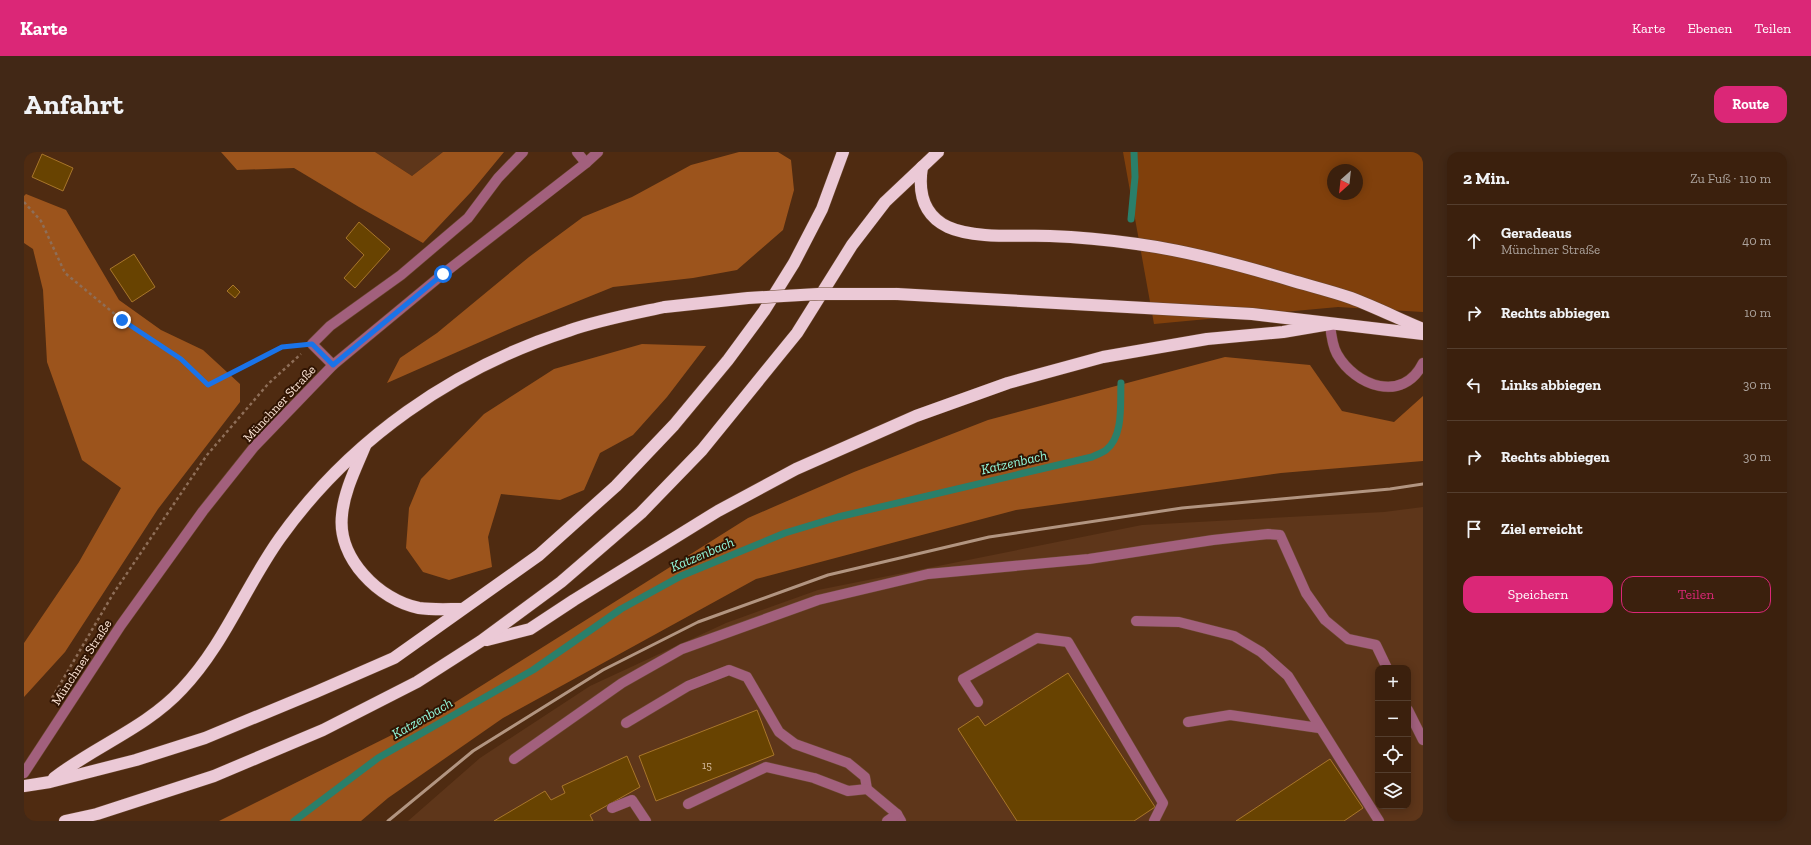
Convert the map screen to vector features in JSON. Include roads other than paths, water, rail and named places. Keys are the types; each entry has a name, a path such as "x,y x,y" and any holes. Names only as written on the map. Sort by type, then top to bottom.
{"highway":[{"path":"24,786 50,782 136,760 205,738 394,658 539,555 616,486 674,425 724,366 764,311 794,263 822,210 843,152"},
{"path":"65,821 97,814 214,776 323,730 417,682 482,641 561,582 641,513 702,450 797,333 852,245 884,202 938,152"},
{"path":"922,167 920,183 922,198 930,213 938,221 959,231 975,234 1052,236 1138,244 1192,254 1251,269 1351,298 1423,329"},
{"path":"50,782 75,762 98,750 151,716 182,689 213,652 279,540 308,501 342,465 394,420 469,372 516,350 567,331 615,318 665,307 748,298 818,294 897,294 1252,314 1423,334"},
{"path":"482,641 530,629 718,511 796,469 916,416 1008,383 1103,357 1207,339 1283,332 1330,324"},
{"path":"366,445 344,498 342,511 344,535 349,554 360,571 374,586 394,598 419,608 462,609"}],"street":[{"path":"333,365 312,344 330,326 401,274 468,218 498,178 523,152"},
{"path":"577,152 586,163"},
{"name":"Münchner Straße","path":"24,773 122,625 203,511 254,448 333,365 443,274 586,163 598,152"},
{"path":"1330,324 1332,343 1337,354 1351,372 1362,380 1379,386 1392,387 1404,384 1414,377 1423,363"},
{"path":"514,760 622,683 682,649 818,600 928,574 1089,559 1213,540 1268,534 1280,535 1306,593 1325,620 1348,639 1376,645 1386,665"},
{"path":"1136,622 1179,622 1234,636 1261,652 1288,676 1319,728 1379,821"},
{"path":"978,702 963,679 1037,638 1068,642 1163,803 1154,821"},
{"path":"626,723 688,686 729,670 747,677 779,732 795,744 848,763 865,777 867,790 899,817"},
{"path":"1188,722 1230,715 1319,728"},
{"path":"1411,716 1423,740"},
{"path":"688,804 766,767 814,778 848,791 867,790"},
{"path":"612,808 632,800 646,821"},
{"path":"887,821 899,817"}],"waterway":[{"name":"Katzenbach","path":"1131,219 1135,177 1134,152"},
{"name":"Katzenbach","path":"294,821 378,758 533,670 621,609 681,576 785,533 838,517 1092,457 1103,452 1112,444 1116,436 1121,409 1121,383"}],"railway":[{"path":"388,821 473,751 603,670 698,622 828,575 989,537 1182,508 1390,489 1423,484"}]}
